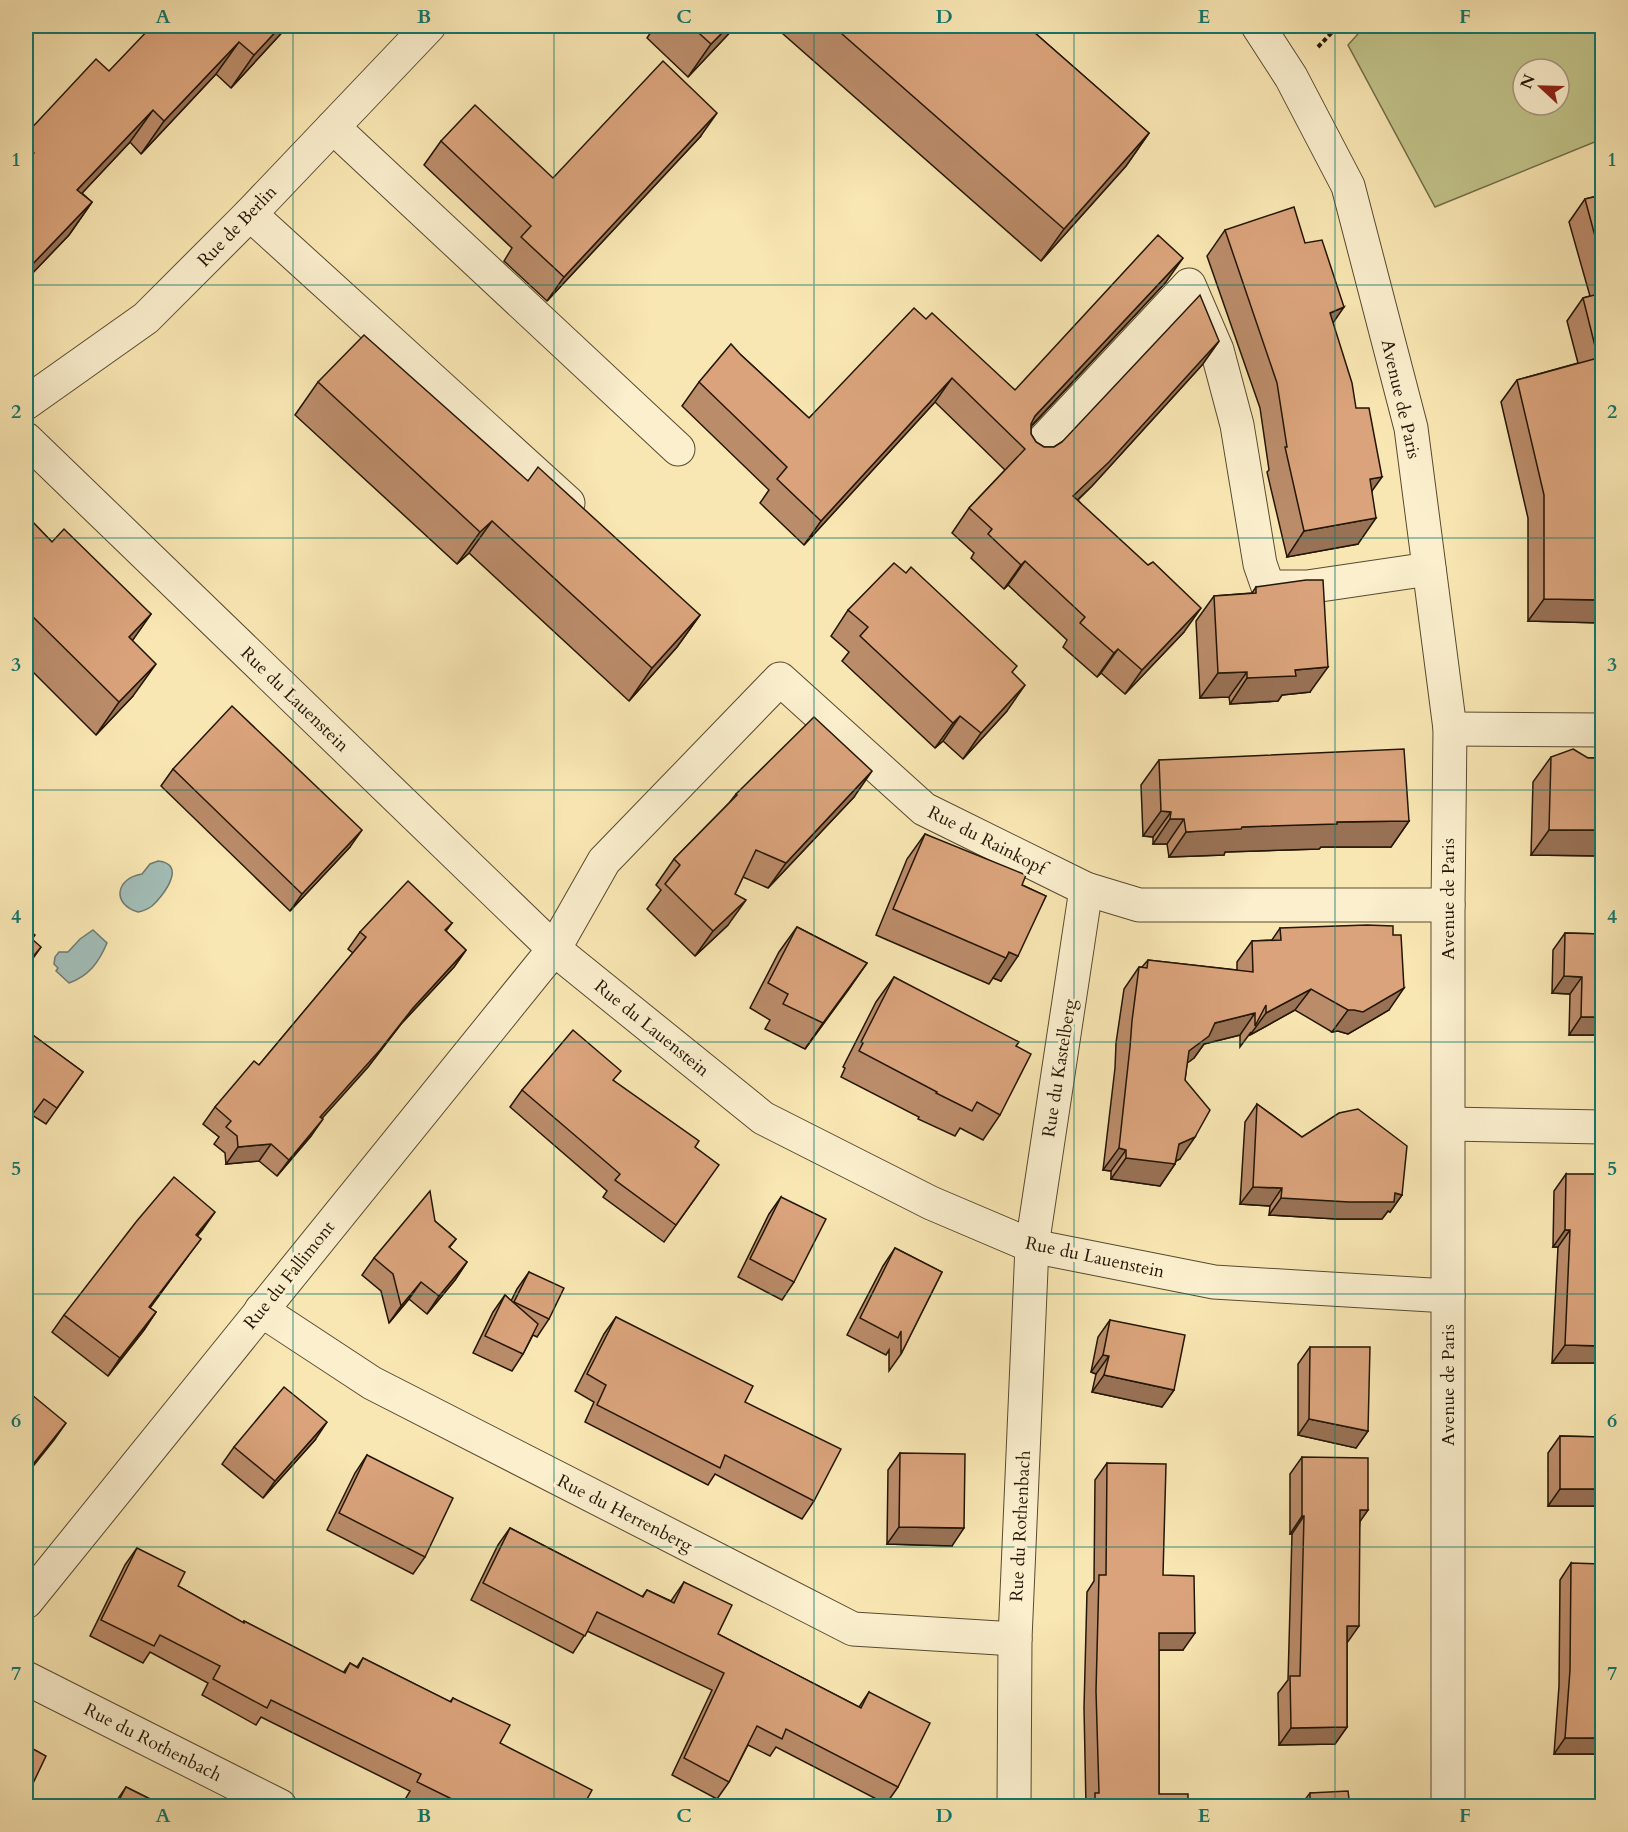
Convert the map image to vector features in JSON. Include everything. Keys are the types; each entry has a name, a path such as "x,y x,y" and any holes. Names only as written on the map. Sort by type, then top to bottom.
{"street":[{"name":"Rue de Berlin","path":"26,403 146,318 250,214 429,26"},
{"name":"Avenue de Paris","path":"1258,26 1291,77 1348,186 1411,428 1450,729 1448,1806"},
{"path":"333,127 678,449"},
{"path":"250,214 591,524"},
{"path":"1032,453 1189,285 1217,350 1237,425 1260,564 1268,587 1306,587 1429,569"},
{"name":"Rue du Lauenstein","path":"26,439 554,949 763,1118 931,1203 1032,1246 1214,1282 1448,1296"},
{"name":"Rue du Rainkopf","path":"554,949 604,861 780,679 924,809 1086,889 1139,906 1448,904"},
{"path":"1450,729 1602,730"},
{"name":"Rue du Kastelberg","path":"1032,1246 1086,889"},
{"name":"Rue du Fallimont","path":"26,1602 554,949"},
{"path":"1449,1124 1602,1126"},
{"name":"Rue du Rothenbach","path":"1014,1806 1015,1638 1032,1246"},
{"name":"Rue du Herrenberg","path":"261,1310 372,1383 854,1629 1015,1638"},
{"name":"Rue du Rothenbach","path":"26,1678 280,1806"}],"green space":[{"path":"1365,26 1602,26 1602,139 1435,207 1348,45"}],"water":[{"path":"158,861 167,863 171,868 172,874 167,888 149,908 138,912 129,908 121,898 122,886 133,876 142,874 150,864"},
{"path":"93,930 107,943 104,950 88,972 69,983 56,971 58,968 54,964 55,957 59,952 68,952 80,939"}],"building":[{"path":"152,26 281,26 254,55 239,42 164,121 153,110 77,190 92,202 26,271 26,162 34,153 26,144 26,134 96,59 109,71"},
{"path":"691,26 729,26 711,44"},
{"path":"833,26 1027,26 1149,133 1064,229"},
{"path":"663,61 717,113 564,277 521,237 531,226 441,141 475,105 553,178"},
{"path":"1602,195 1602,262 1585,199"},
{"path":"1294,207 1305,243 1322,240 1344,307 1330,313 1352,383 1356,408 1369,408 1382,477 1370,479 1376,518 1304,531 1285,447 1287,447 1277,383 1225,230"},
{"path":"1158,235 1183,258 1035,416 1031,424 1031,434 1036,442 1044,447 1054,447 1062,442 1200,295 1219,341 1109,462 1073,496 1148,565 1153,562 1201,608 1142,670 1118,649 1114,653 1080,623 1085,617 1025,561 1021,565 988,534 992,529 969,508 1025,449 952,378 821,521 777,479 787,467 699,382 731,344 809,418 914,308 926,319 932,313 1015,390"},
{"path":"1602,293 1602,600 1544,599 1544,495 1517,380 1598,358 1583,298"},
{"path":"364,335 528,481 538,467 700,615 652,668 492,521 480,532 318,382"},
{"path":"26,515 52,542 64,529 151,614 129,637 156,664 119,702 26,610"},
{"path":"894,563 906,573 911,567 1017,666 1012,672 1025,685 981,733 960,716 953,723 860,636 868,627 848,610"},
{"path":"1323,580 1328,667 1295,670 1296,676 1247,678 1247,672 1218,673 1214,596 1256,593 1256,587"},
{"path":"232,706 362,830 302,894 173,769"},
{"path":"814,717 872,771 786,863 756,850 735,894 746,900 713,931 665,884 680,865 674,859"},
{"path":"1404,749 1409,821 1337,822 1337,824 1242,827 1241,829 1186,832 1184,819 1170,819 1171,812 1161,811 1159,760"},
{"path":"1573,749 1588,758 1602,758 1602,830 1549,830 1551,757"},
{"path":"925,834 1026,875 1022,885 1046,896 1018,956 1009,952 1006,958 893,909"},
{"path":"408,881 452,923 445,930 466,950 320,1117 323,1119 289,1160 271,1144 238,1147 237,1136 226,1127 231,1121 215,1107 254,1061 259,1065 366,937 360,932"},
{"path":"1393,926 1393,935 1401,935 1404,988 1363,1012 1348,1010 1311,989 1266,1013 1266,1005 1255,1026 1255,1013 1215,1023 1209,1036 1189,1051 1185,1080 1210,1110 1195,1137 1179,1144 1175,1164 1126,1158 1126,1150 1119,1148 1139,967 1147,968 1148,960 1253,972 1252,941 1281,940 1280,928"},
{"path":"26,927 35,935 32,939 41,947 26,965"},
{"path":"797,927 867,963 823,1023 783,1004 788,994 768,983"},
{"path":"1565,933 1602,934 1602,1017 1581,1017 1582,977 1564,976"},
{"path":"894,977 1019,1042 1016,1046 1031,1054 1000,1115 977,1102 972,1111 859,1051 863,1043 861,1042"},
{"path":"26,1030 83,1072 57,1108 44,1099 29,1119 26,1117"},
{"path":"573,1030 621,1071 613,1080 699,1141 695,1147 719,1165 676,1225 615,1180 620,1174 522,1090"},
{"path":"1257,1104 1302,1137 1339,1113 1358,1109 1407,1146 1402,1195 1395,1193 1394,1202 1349,1202 1281,1198 1282,1188 1253,1187"},
{"path":"1566,1174 1602,1174 1602,1346 1565,1345 1570,1230 1565,1230"},
{"path":"174,1177 215,1212 196,1235 201,1239 149,1307 156,1312 120,1358 64,1315"},
{"path":"430,1191 435,1221 456,1239 449,1247 467,1262 439,1296 421,1282 401,1306 393,1274 374,1258"},
{"path":"781,1197 826,1219 794,1282 750,1259"},
{"path":"895,1248 942,1272 901,1354 901,1331 898,1338 860,1318"},
{"path":"529,1272 564,1288 549,1319 514,1302"},
{"path":"505,1295 538,1324 523,1354 485,1336"},
{"path":"616,1317 753,1386 745,1402 841,1449 814,1501 725,1455 720,1468 597,1405 606,1385 587,1374"},
{"path":"1110,1320 1185,1335 1174,1390 1104,1375 1109,1356 1103,1355"},
{"path":"1310,1347 1370,1347 1368,1431 1309,1419"},
{"path":"284,1387 327,1422 275,1481 234,1447"},
{"path":"26,1390 66,1423 26,1473"},
{"path":"1560,1436 1602,1437 1602,1489 1560,1489"},
{"path":"900,1453 965,1454 964,1528 899,1527"},
{"path":"367,1455 453,1498 425,1557 339,1513"},
{"path":"1302,1457 1368,1458 1368,1510 1360,1510 1359,1626 1347,1626 1347,1727 1291,1728 1290,1676 1300,1676 1304,1516 1302,1516"},
{"path":"1107,1463 1166,1464 1163,1575 1194,1576 1195,1633 1159,1633 1159,1794 1188,1794 1188,1806 1095,1806 1095,1793 1099,1793 1096,1691 1099,1575 1106,1575"},
{"path":"510,1528 643,1597 647,1590 674,1603 684,1582 732,1605 718,1634 861,1708 869,1692 930,1723 898,1787 786,1729 782,1739 757,1726 729,1782 684,1758 724,1673 597,1612 585,1636 483,1583"},
{"path":"137,1548 185,1572 178,1586 244,1623 244,1621 345,1673 350,1663 358,1668 363,1658 451,1702 453,1698 510,1725 500,1743 592,1790 585,1803 591,1806 484,1806 470,1799 466,1806 417,1782 421,1774 271,1700 267,1708 213,1679 220,1666 160,1635 154,1646 101,1620"},
{"path":"1571,1563 1602,1564 1602,1738 1565,1738 1570,1670"},
{"path":"26,1745 46,1756 26,1798"},
{"path":"126,1787 164,1806 116,1806"},
{"path":"1348,1791 1349,1799 1355,1799 1355,1806 1310,1806 1310,1793"}]}
